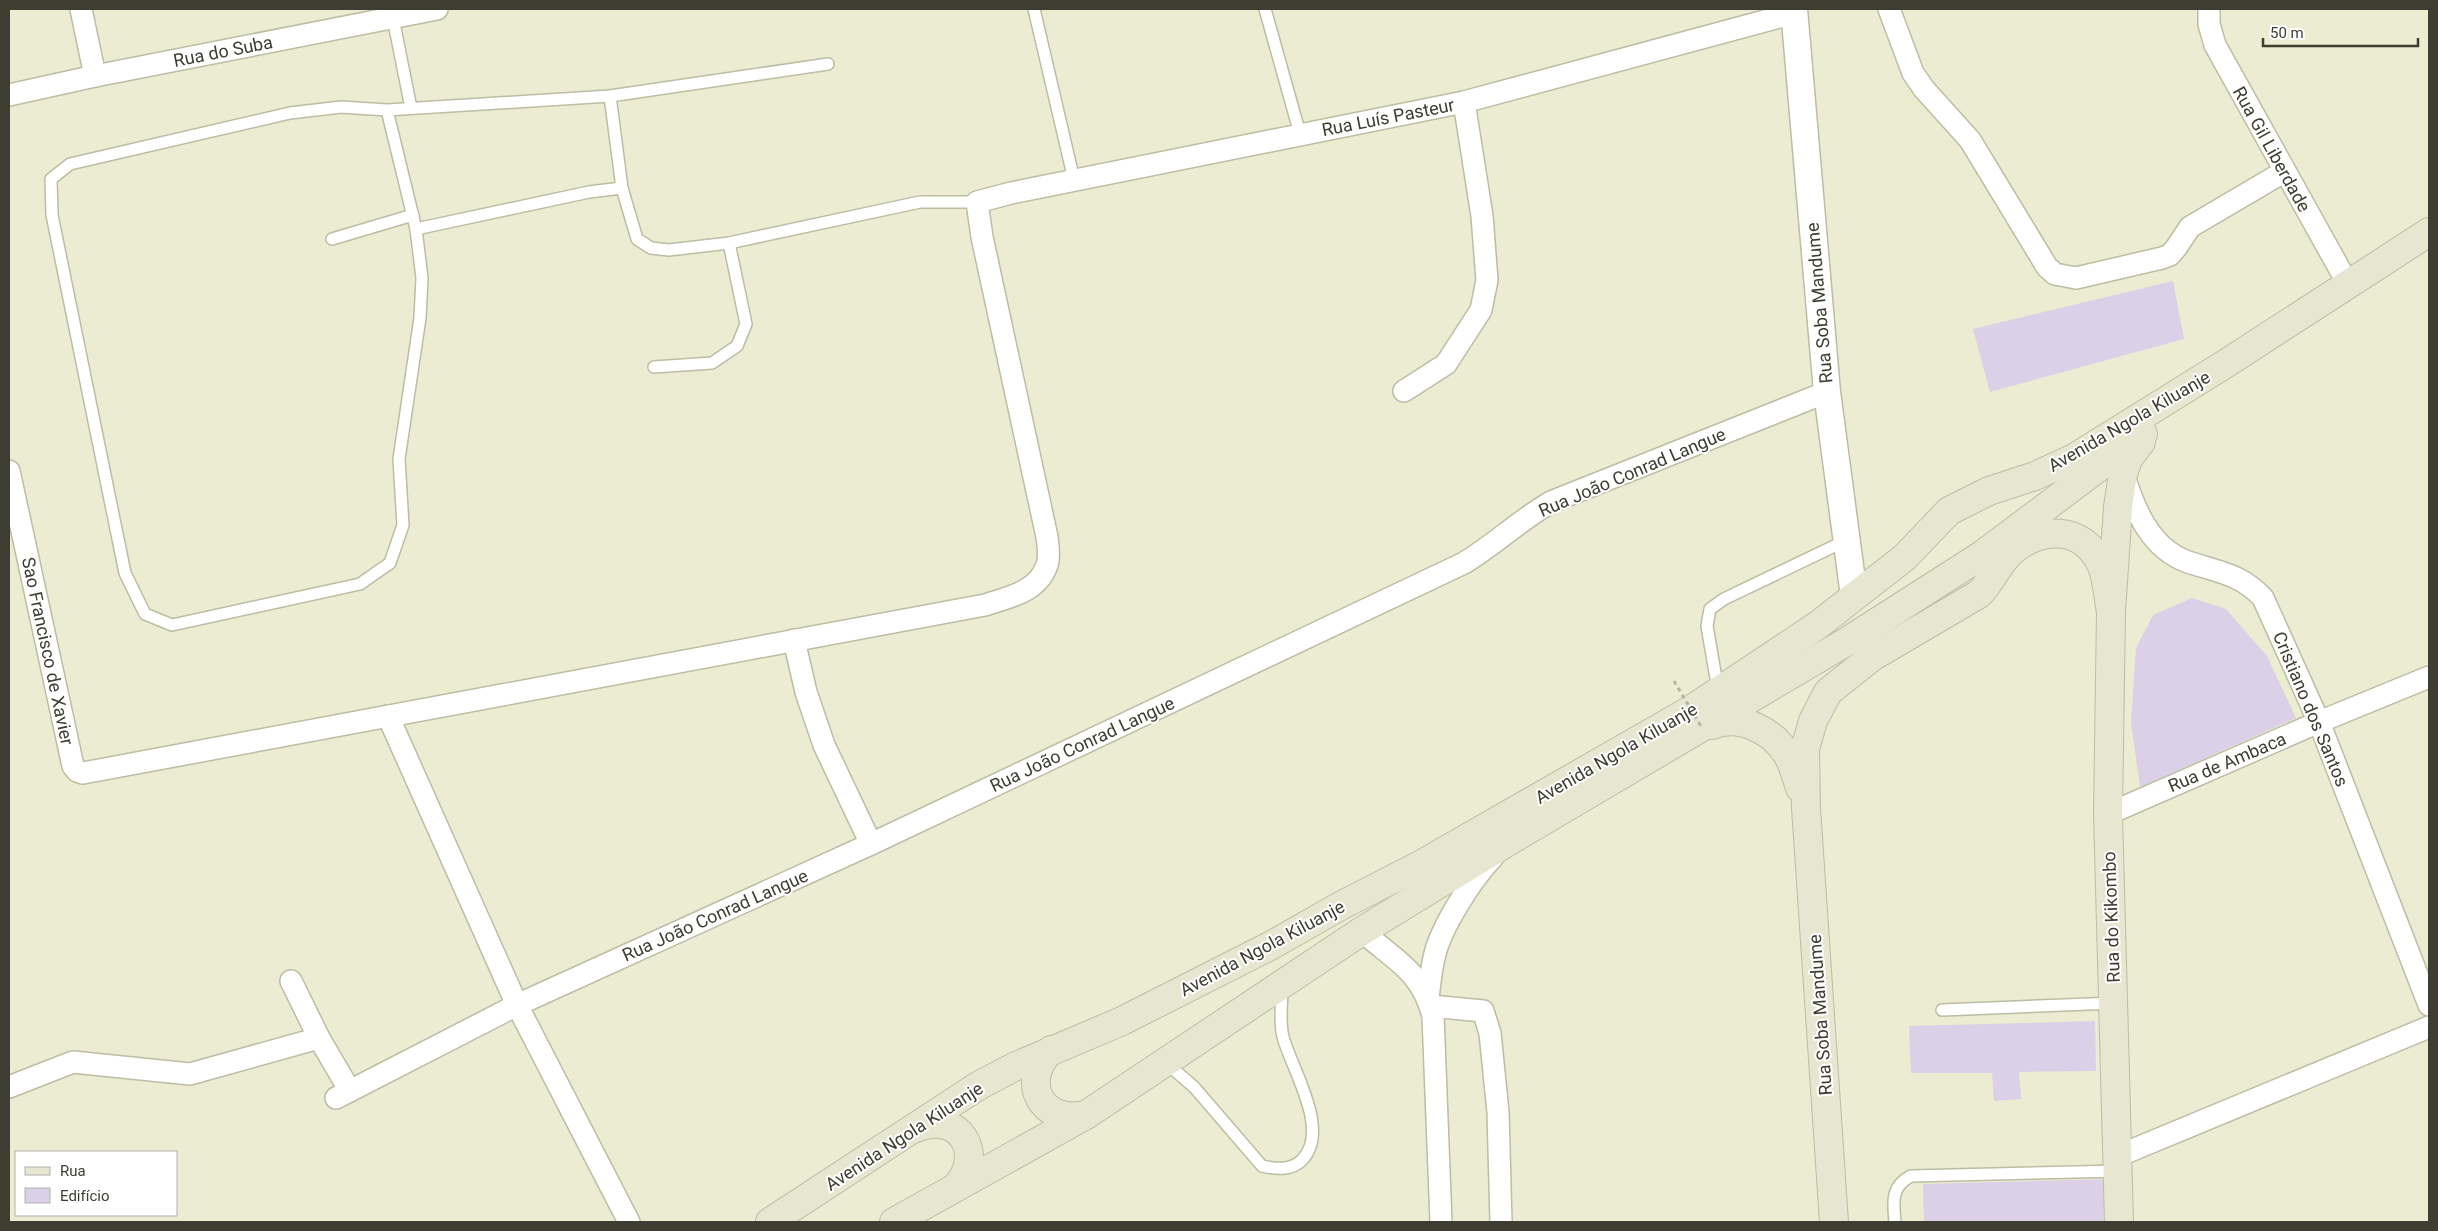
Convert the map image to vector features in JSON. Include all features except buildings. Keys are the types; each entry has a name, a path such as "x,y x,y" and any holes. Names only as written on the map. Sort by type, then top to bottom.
{"main road":[{"name":"Avenida Ngola Kiluanje","path":"770,1222 978,1086 1052,1050 1122,1021 1270,946 1342,905 1430,859 1718,693 1818,625 1905,557 1949,511 1982,494 2035,476 2074,458 2222,366 2429,232"},
{"name":"Avenida Ngola Kiluanje","path":"905,1220 957,1186 1086,1115 1362,931 1509,841 1707,726 1846,642 1982,555 2154,426 2429,247"},
{"path":"2112,612 2118,506 2123,474 2128,460 2154,426"},
{"path":"1806,808 1805,750 1812,721 1828,692 1872,657 1979,594 1991,581 2000,563 2026,541 2043,533 2062,534 2079,539 2093,550 2102,565 2112,612"},
{"name":"Rua do Kikombo","path":"2112,612 2108,814 2119,1222"},
{"path":"1707,726 1720,721 1740,720 1758,728 1774,740 1786,754 1795,771 1806,808"},
{"name":"Rua Soba Mandume","path":"1806,808 1834,1222"},
{"path":"1052,1050 1043,1058 1037,1069 1036,1087 1042,1103 1062,1116 1074,1118 1086,1115"},
{"path":"916,1128 927,1123 939,1123 950,1126 967,1143 970,1154 969,1166 965,1177 957,1186"}],"street":[{"path":"80,9 95,76"},
{"name":"Rua do Suba","path":"9,95 392,14 437,9"},
{"path":"1889,9 1913,73 1924,89 1970,140 2047,267 2055,274 2076,278 2162,258 2176,248 2190,227 2285,171"},
{"name":"Rua Gil Liberdade","path":"2209,9 2208,24 2215,45 2348,284"},
{"name":"Rua Luís Pasteur","path":"977,202 1074,180 1464,102 1794,11"},
{"name":"Rua Soba Mandume","path":"1794,11 1827,392 1854,596"},
{"path":"1404,391 1446,364 1481,310 1487,280 1482,216 1464,102"},
{"path":"629,1222 517,1005 388,716 985,605 1018,594 1037,585 1048,564 1048,537 982,237 977,202"},
{"name":"Rua João Conrad Langue","path":"319,1038 343,1094 517,1005 871,844 1464,563 1481,553 1527,516 1550,502 1827,392"},
{"name":"Sao Francisco de Xavier","path":"9,471 73,766 77,771 83,773 388,716"},
{"name":"Cristiano dos Santos","path":"2123,474 2140,519 2162,546 2186,562 2239,578 2252,587 2262,598 2319,722 2429,1005"},
{"path":"794,640 806,692 824,745 871,844"},
{"name":"Rua de Ambaca","path":"2108,814 2319,722 2429,677"},
{"path":"1429,1001 1434,956 1453,915 1480,870 1509,841"},
{"path":"1362,931 1409,969 1420,982 1429,1001 1433,1016 1441,1222"},
{"path":"9,1087 73,1062 190,1074 319,1038 291,981"},
{"path":"1429,1001 1483,1011 1488,1026 1498,1112 1501,1222"},
{"path":"2118,1163 2429,1027"}],"lane":[{"path":"1034,9 1074,180"},
{"path":"1265,9 1300,134"},
{"path":"392,14 411,108"},
{"path":"388,110 413,215 422,278 420,318 399,459 403,525 390,563 360,584 172,624 146,614 125,573 52,215 51,179 70,164 290,113 341,107 388,110 610,96 828,64"},
{"path":"610,96 622,188 637,239 651,248 668,250 729,243 920,202 977,202"},
{"path":"416,230 589,192 622,188"},
{"path":"332,239 413,215"},
{"path":"654,367 712,363 737,346 746,324 729,243"},
{"path":"1718,693 1707,626 1710,609 1724,599 1847,540"},
{"path":"1165,1062 1194,1087 1262,1166 1277,1169 1291,1167 1300,1161 1310,1150 1312,1122 1304,1089 1283,1035 1282,984"},
{"path":"1942,1010 2114,1003"},
{"path":"1895,1222 1895,1191 1902,1181 1912,1176 2118,1163"}],"path":[{"path":"1674,681 1707,726"}]}
